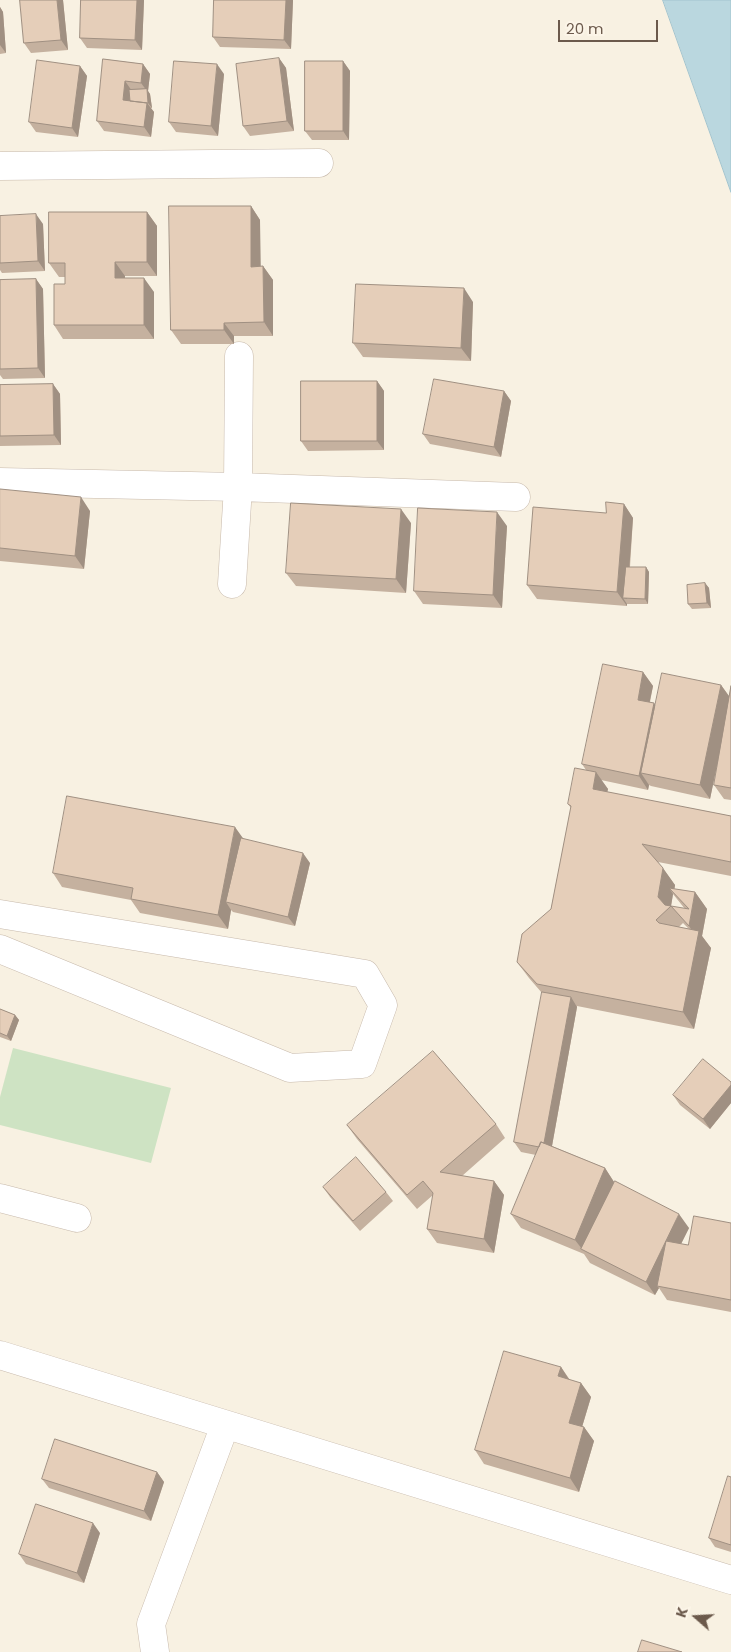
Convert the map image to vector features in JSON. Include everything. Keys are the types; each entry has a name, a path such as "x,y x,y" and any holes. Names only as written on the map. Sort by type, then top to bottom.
{"street":[{"path":"0,166 319,163"},
{"path":"232,584 238,487 239,356"},
{"path":"0,482 238,487 516,497"},
{"path":"0,914 365,974 383,1005 362,1064 290,1068 0,949"},
{"path":"0,1198 77,1218"},
{"path":"0,1355 731,1580"},
{"path":"155,1652 151,1624 225,1425"}],"green space":[{"path":"13,1048 171,1088 151,1163 0,1125 0,1097"}],"water":[{"path":"663,0 731,0 731,192"}],"building":[{"path":"20,0 57,0 61,40 24,43"},
{"path":"81,0 137,0 135,40 80,38"},
{"path":"214,0 286,0 284,40 213,37"},
{"path":"279,58 287,121 243,126 236,64"},
{"path":"103,59 143,64 141,83 125,81 123,100 147,103 144,127 97,121"},
{"path":"37,60 80,66 72,128 29,122"},
{"path":"174,61 217,64 211,126 169,122"},
{"path":"305,61 343,61 343,131 305,131"},
{"path":"147,89 148,103 130,101 129,90"},
{"path":"169,206 251,206 251,267 263,266 264,322 224,323 224,330 171,330"},
{"path":"49,212 147,212 147,262 115,262 115,278 144,278 144,325 54,325 54,284 65,284 65,263 49,263"},
{"path":"36,214 38,261 0,263 0,216"},
{"path":"36,279 38,368 0,369 0,280"},
{"path":"356,284 464,288 461,348 353,343"},
{"path":"434,379 504,391 494,447 423,434"},
{"path":"301,381 377,381 377,441 301,441"},
{"path":"53,384 54,435 0,436 0,385"},
{"path":"0,489 81,497 75,556 0,548"},
{"path":"606,502 624,504 617,592 527,585 533,507 606,513"},
{"path":"291,503 401,509 396,579 286,573"},
{"path":"418,508 497,512 493,595 414,591"},
{"path":"626,567 646,567 645,599 623,598"},
{"path":"705,583 707,603 688,604 687,585"},
{"path":"603,664 643,672 638,700 654,703 639,776 582,764"},
{"path":"662,673 721,685 700,785 641,773"},
{"path":"731,686 731,788 714,785"},
{"path":"575,768 596,772 593,789 731,816 731,862 642,844 663,868 658,897 665,905 671,906 656,920 659,923 699,931 683,1012 537,984 517,962 522,934 551,909 571,806 568,804"},
{"path":"67,796 235,827 218,915 131,899 133,888 53,873"},
{"path":"241,838 303,853 288,917 226,902"},
{"path":"669,888 695,892 689,926 671,906 689,909"},
{"path":"542,992 571,997 544,1143 541,1142 539,1147 514,1142"},
{"path":"0,1009 15,1015 7,1036 0,1033"},
{"path":"433,1051 496,1124 440,1172 494,1181 484,1239 427,1229 433,1193 423,1181 407,1195 347,1125"},
{"path":"703,1059 731,1082 731,1085 703,1119 673,1095"},
{"path":"541,1142 605,1168 575,1240 511,1214"},
{"path":"356,1157 386,1192 353,1221 323,1187"},
{"path":"615,1181 679,1214 646,1282 581,1249"},
{"path":"694,1216 731,1223 731,1300 657,1286 666,1241 688,1245"},
{"path":"504,1351 561,1367 558,1376 581,1383 569,1423 584,1427 570,1478 475,1450"},
{"path":"55,1439 157,1472 144,1511 42,1479"},
{"path":"728,1476 731,1477 731,1545 709,1538"},
{"path":"36,1504 93,1523 77,1573 19,1554"},
{"path":"642,1640 682,1652 638,1652"}]}
